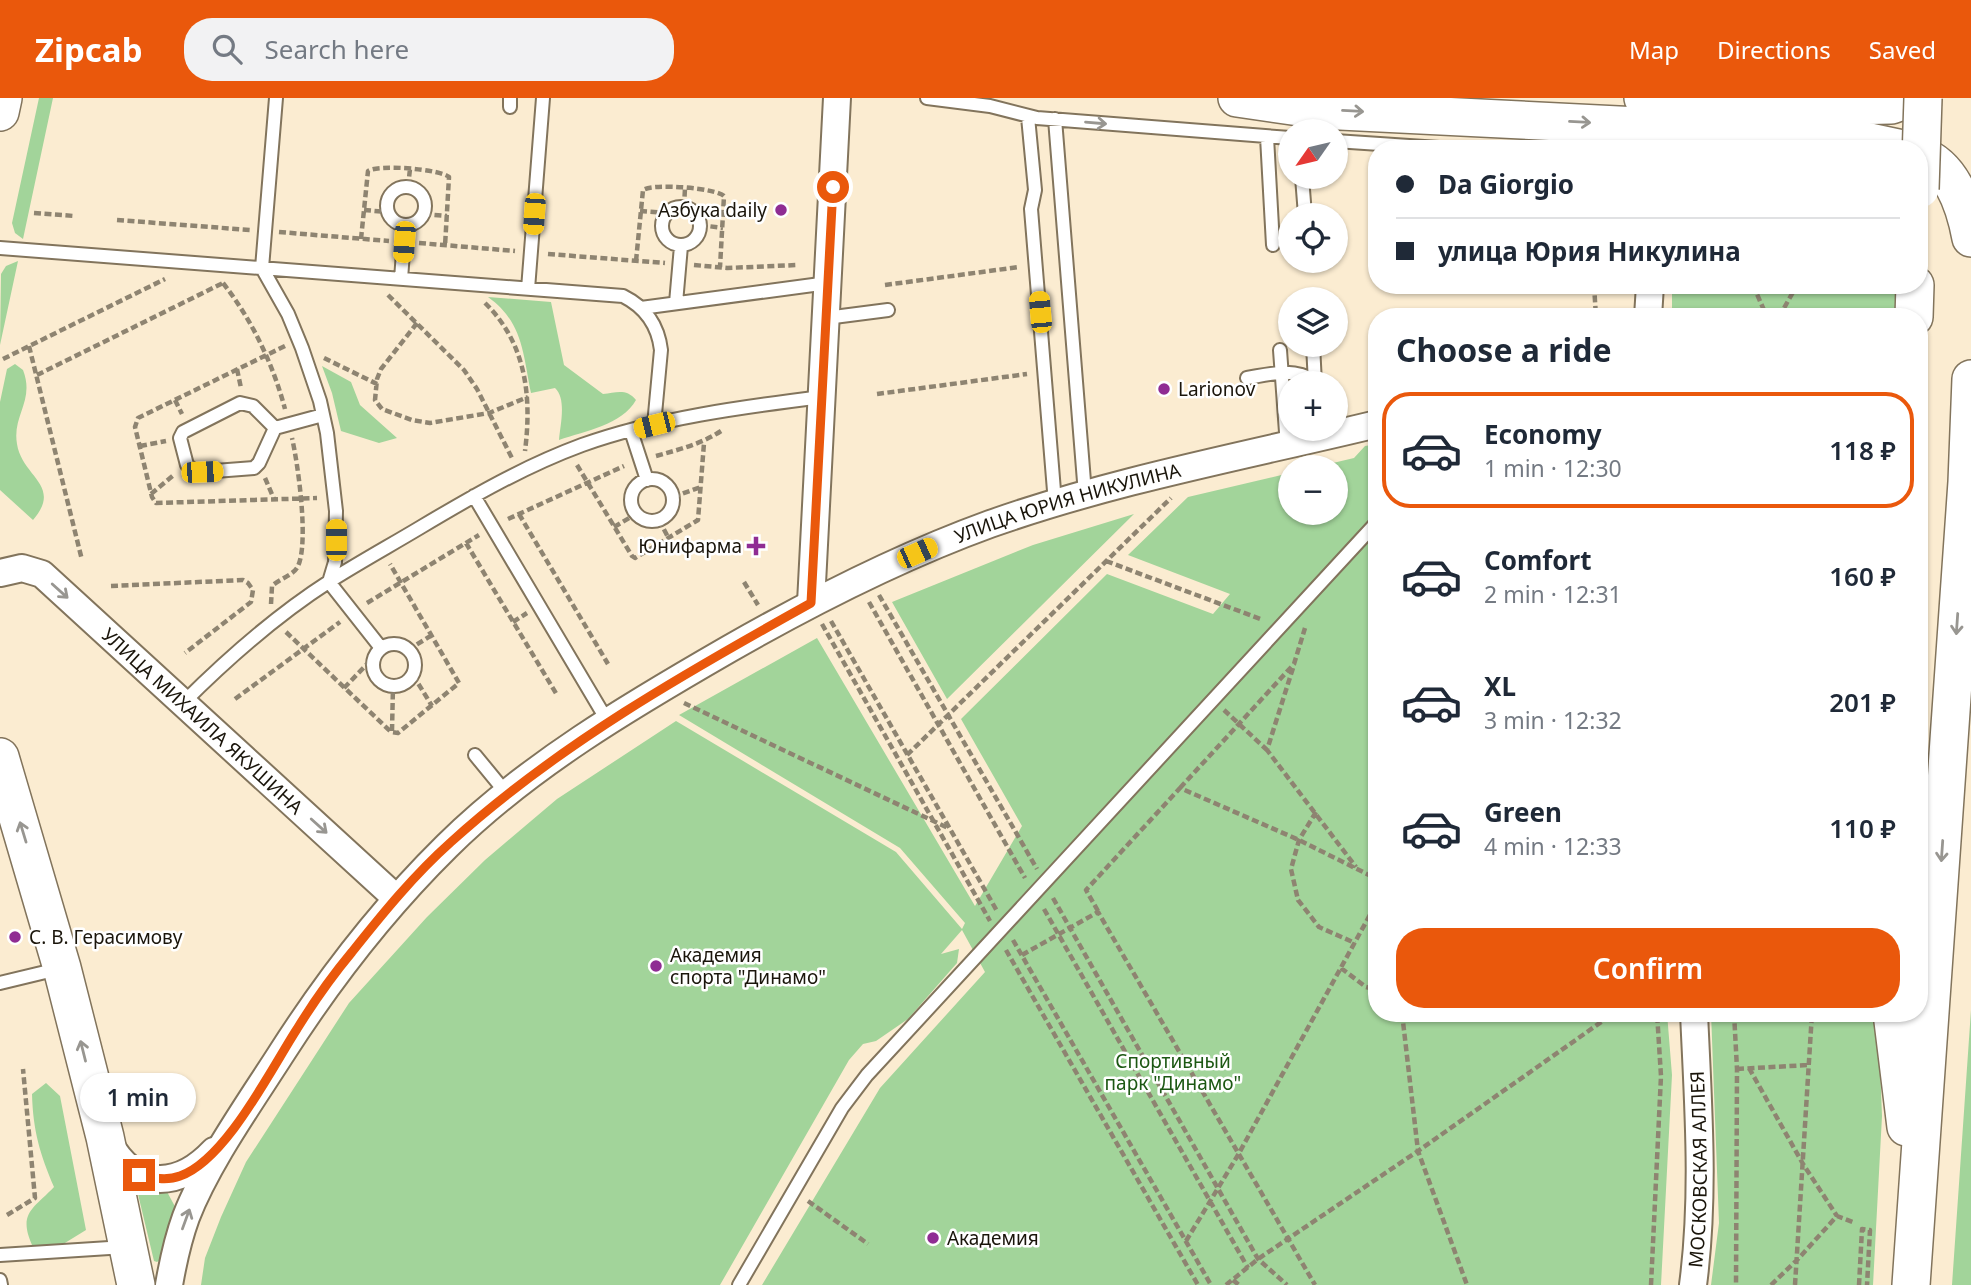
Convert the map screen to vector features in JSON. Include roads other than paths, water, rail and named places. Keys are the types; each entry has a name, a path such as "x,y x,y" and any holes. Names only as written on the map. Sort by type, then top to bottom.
{"main road":[{"path":"0,112 3,98"},
{"path":"1237,98 1320,110 1653,124 1842,136 1861,140"},
{"path":"1653,124 1846,106 1891,105 1911,98"},
{"path":"1922,140 1923,98"},
{"path":"1928,158 1949,177 1966,214 1971,238"},
{"path":"1911,1285 1969,475 1971,379"},
{"path":"0,757 62,968 105,1137 136,1285"},
{"path":"1893,1022 1916,1225"}],"street":[{"path":"821,611 821,397 837,98"},
{"name":"УЛИЦА ЮРИЯ НИКУЛИНА","path":"1348,429 1368,425"},
{"name":"УЛИЦА ЮРИЯ НИКУЛИНА","path":"169,1285 175,1252 186,1218 230,1135 299,1026 349,955 396,898 449,843 507,794 608,722 677,679 821,611 936,545 1085,494 1300,441"},
{"name":"УЛИЦА МИХАИЛА ЯКУШИНА","path":"0,573 22,568 42,574 396,898"},
{"name":"МОСКОВСКАЯ АЛЛЕЯ","path":"1693,1285 1700,1221 1701,1154 1694,1022"},
{"name":"УЛИЦА ЮРИЯ НИКУЛИНА","path":"105,1137 115,1155 139,1175 167,1179 179,1177 201,1165 230,1135"}],"lane":[{"path":"276,98 262,268 300,343 323,415 336,497 335,562 329,582"},
{"path":"528,289 543,98"},
{"path":"927,98 990,106 1028,117 1278,137"},
{"path":"1028,117 1035,190 1031,209 1055,503"},
{"path":"1055,119 1085,494"},
{"path":"1267,137 1273,245"},
{"path":"1348,142 1368,143"},
{"path":"408,187 421,194 425,204 424,214 416,223 405,226 394,222 387,212 387,201 397,188 408,187"},
{"path":"677,207 684,207 697,215 701,225 697,237 681,246 665,237 662,224 666,213 677,207"},
{"path":"401,279 405,226"},
{"path":"676,303 681,246"},
{"path":"0,248 623,296 641,308 656,329 661,350 654,425"},
{"path":"641,308 828,283"},
{"path":"826,318 888,310"},
{"path":"1247,378 1278,373"},
{"path":"183,703 270,625 329,582 519,472 569,450 654,425 740,408 821,397"},
{"path":"240,403 253,406 275,428 259,463 251,470 192,470 187,465 180,438 186,429 240,403"},
{"path":"275,428 323,415"},
{"path":"631,431 646,480"},
{"path":"1287,441 1287,446"},
{"path":"646,480 661,481 669,488 673,497 670,511 659,520 649,521 636,514 631,505 632,494 637,485 646,480"},
{"path":"474,496 608,722"},
{"path":"739,1285 842,1108 867,1075 1368,532"},
{"path":"329,582 379,651"},
{"path":"392,644 408,650 415,664 412,675 404,684 393,687 377,678 373,666 379,651 392,644"},
{"path":"475,755 507,794"},
{"path":"0,984 62,968"},
{"path":"0,1255 127,1246"},
{"path":"0,1280 1,1285"}],"place":[{"name":"Азбука daily","path":"781,210"},
{"name":"Larionov","path":"1164,389"},
{"name":"Юнифарма","path":"756,546"},
{"name":"С. В. Герасимову","path":"15,937"},
{"name":"Академия спорта \"Динамо\"","path":"656,966"},
{"name":"Академия","path":"933,1238"}],"park label":[{"name":"Спортивный парк \"Динамо\"","path":"1173,1072"}]}
